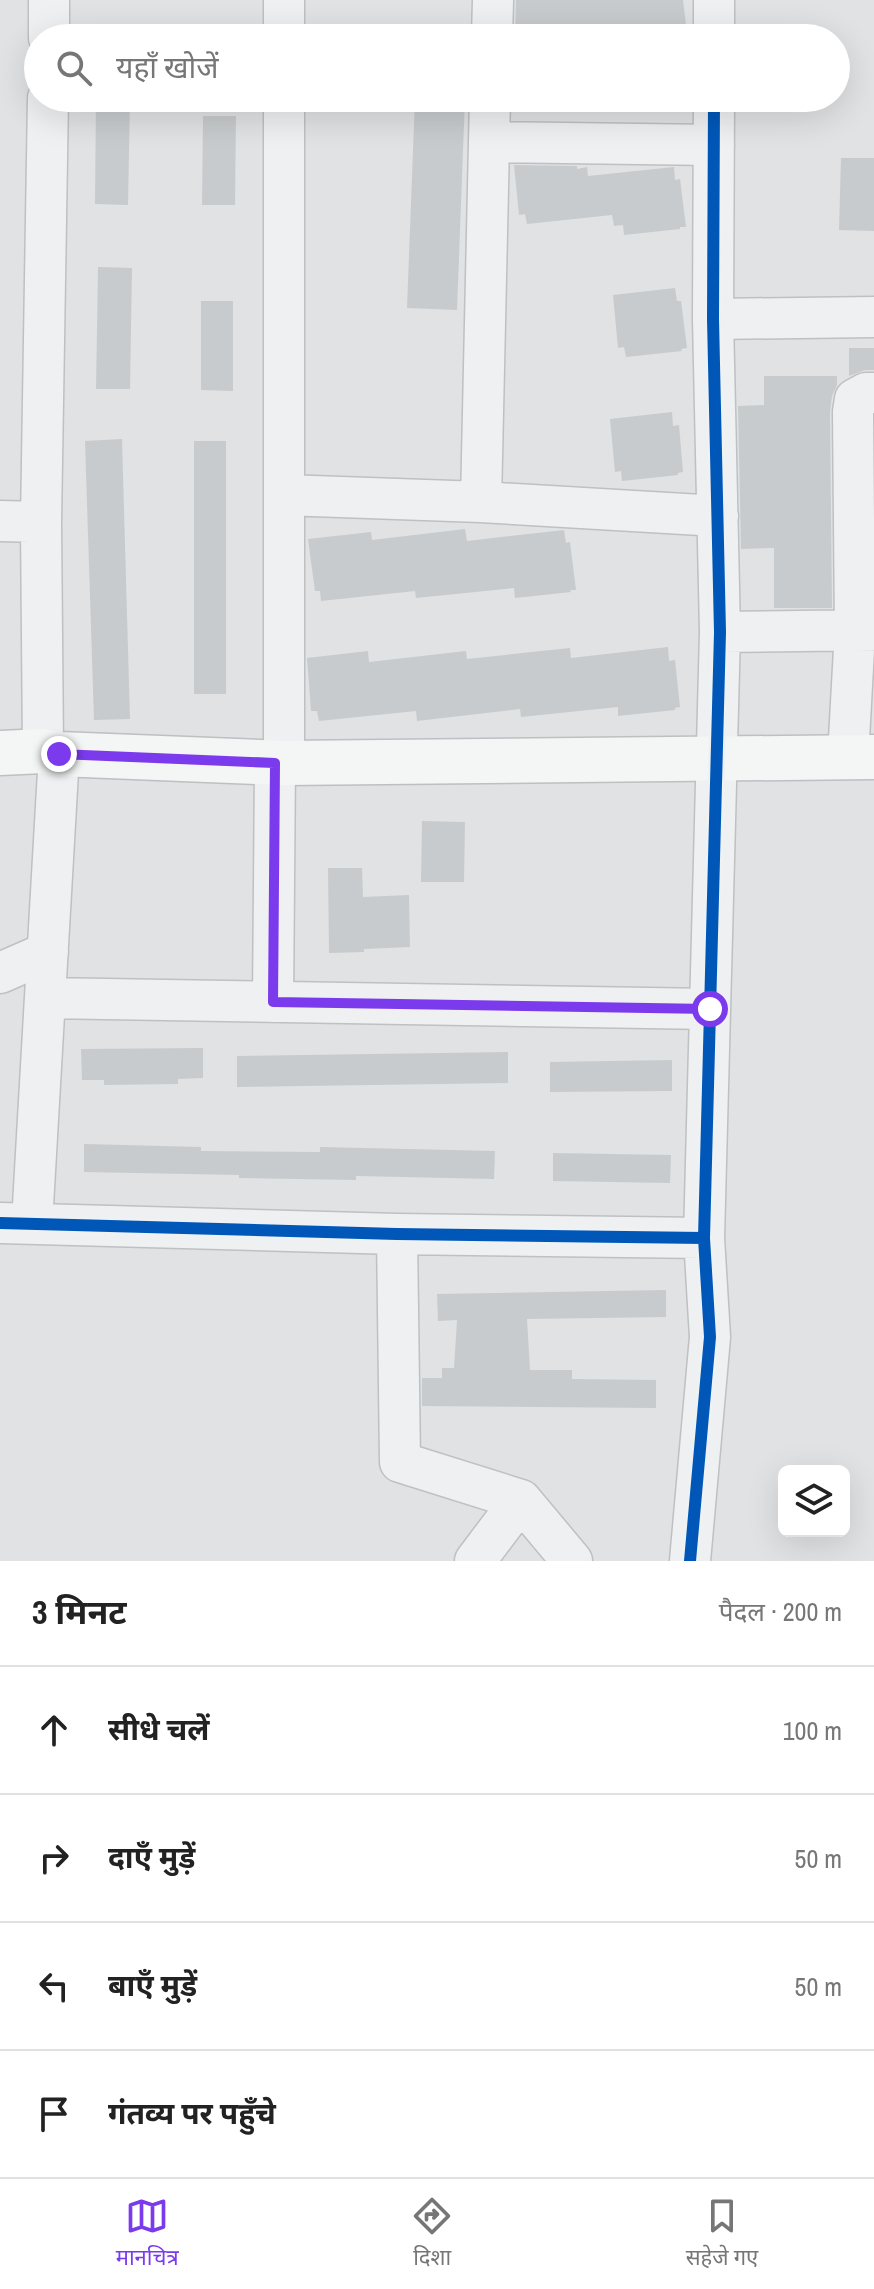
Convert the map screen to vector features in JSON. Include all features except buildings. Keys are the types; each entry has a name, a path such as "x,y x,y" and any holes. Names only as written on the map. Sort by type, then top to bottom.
{"main road":[{"path":"0,753 279,763 861,757"}],"street":[{"path":"49,0 49,24"},
{"path":"284,0 284,24"},
{"path":"492,24 493,0"},
{"path":"714,0 714,24"},
{"path":"48,112 41,522 51,753 48,952 45,998 16,1223 397,1234 704,1238"},
{"path":"273,1002 284,495 284,112"},
{"path":"481,502 490,112"},
{"path":"690,1561 710,1337 704,1238 720,632 713,319 714,112"},
{"path":"490,142 714,145"},
{"path":"713,319 874,317"},
{"path":"861,757 865,630 853,412 855,399 866,393 874,393"},
{"path":"284,495 481,502 718,516"},
{"path":"0,521 41,522"},
{"path":"720,632 865,630"},
{"path":"0,973 48,952"},
{"path":"45,998 710,1009"},
{"path":"397,1234 400,1462 521,1500 572,1561"},
{"path":"475,1561 521,1500"}],"cycle path":[{"path":"690,1561 710,1337 704,1238 720,632 713,319 714,112"},
{"path":"0,1223 397,1234 704,1238"}],"route":[{"path":"59,754 275,763 273,1002 710,1009"}]}
